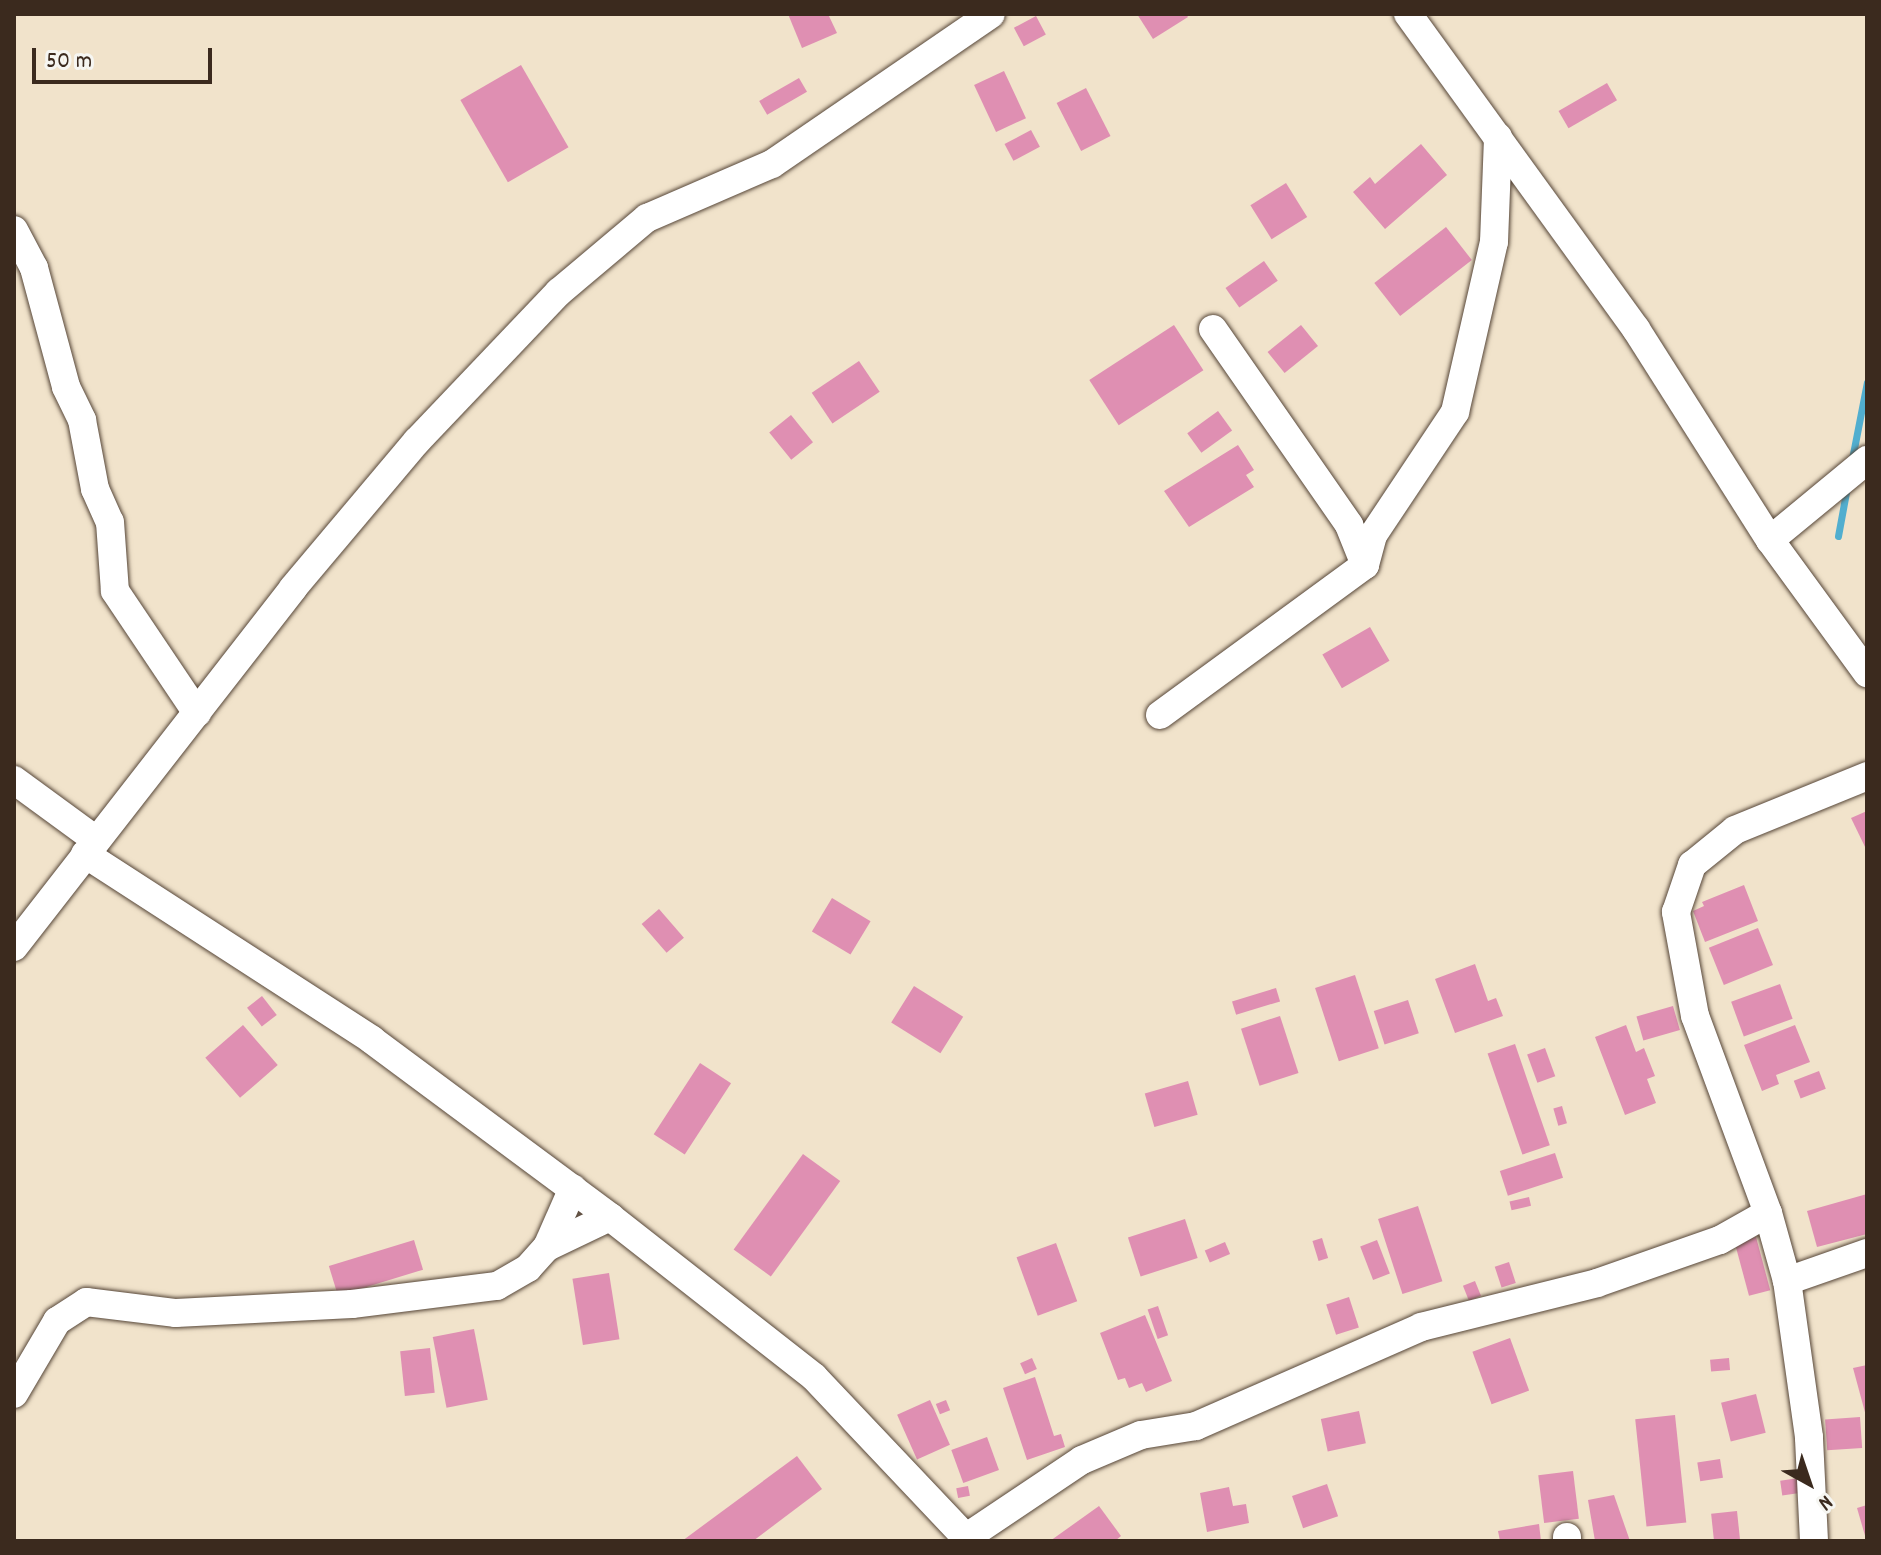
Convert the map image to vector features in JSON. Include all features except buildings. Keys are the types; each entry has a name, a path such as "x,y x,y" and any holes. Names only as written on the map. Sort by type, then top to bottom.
{"street":[{"path":"14,947 90,847 417,441 559,292 647,218 772,164 991,14"},
{"path":"1408,14 1636,329 1770,540 1867,673"},
{"path":"1160,715 1365,565 1373,535 1455,412 1494,242 1498,137"},
{"path":"14,230 34,268 66,387 82,420 95,489 110,522 115,591 197,713"},
{"path":"1213,329 1349,525 1365,565"},
{"path":"1770,540 1867,460"},
{"path":"1814,1541 1809,1437 1787,1281 1768,1213 1695,1016 1676,912 1680,890 1692,865 1735,830 1867,776"},
{"path":"14,780 90,847 372,1040 573,1188 814,1377 968,1539 1082,1460 1141,1435 1196,1426 1421,1327 1597,1283 1720,1240 1768,1213"},
{"path":"547,1247 573,1188"},
{"path":"14,1394 57,1321 86,1302 176,1313 352,1304 486,1288 514,1278 547,1247 610,1217"},
{"path":"1787,1281 1867,1253"}],"waterway":[{"path":"1852,459 1867,382"},
{"path":"1838,536 1847,487"}]}
